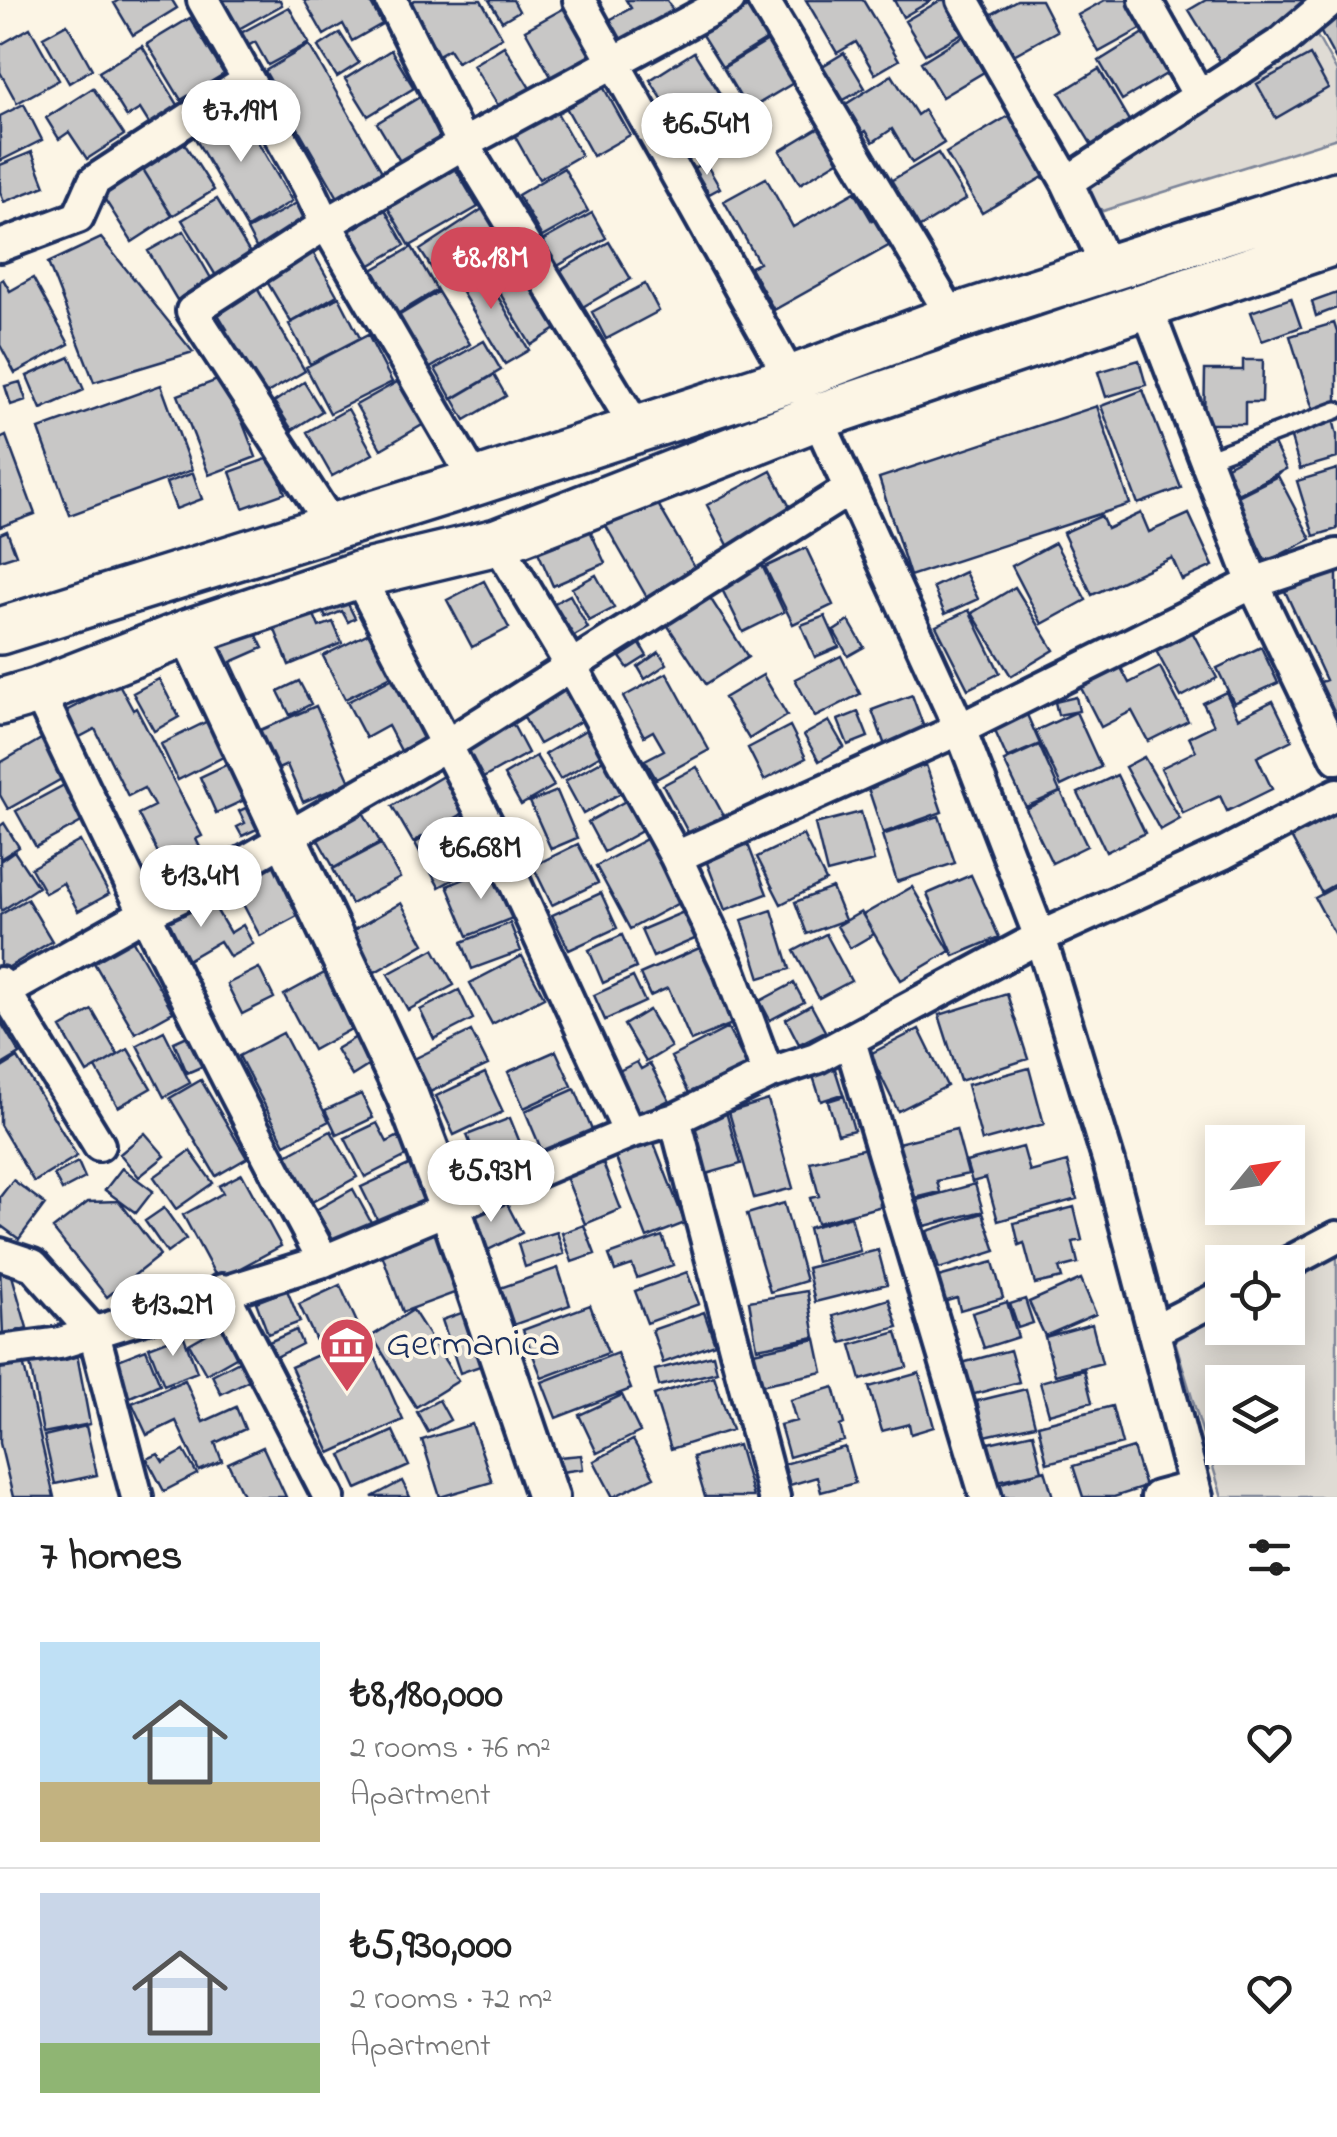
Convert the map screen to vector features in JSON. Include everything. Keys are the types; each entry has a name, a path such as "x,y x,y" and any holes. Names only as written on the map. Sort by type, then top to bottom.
{"main road":[{"path":"1242,225 1281,189 1337,165"},
{"path":"0,632 476,482 791,378 953,318 1337,195"},
{"path":"19,696 189,632 358,575 497,542 817,416 1337,240"},
{"path":"1265,263 1337,261"}],"street":[{"path":"203,0 326,224 476,482"},
{"path":"391,0 463,144 637,428"},
{"path":"579,0 791,378"},
{"path":"333,528 192,311 326,224 463,144 729,0"},
{"path":"763,0 953,318"},
{"path":"962,0 1067,182 1108,269"},
{"path":"1145,0 1198,94"},
{"path":"1067,182 1282,42 1331,0"},
{"path":"0,246 78,217 94,181 247,81"},
{"path":"1146,305 1253,583 1337,758"},
{"path":"817,416 960,728 1040,937 1109,1162 1196,1492 1156,1497"},
{"path":"99,1145 2,990 205,885 448,744 850,489"},
{"path":"497,542 570,664 676,857 730,971 768,1074"},
{"path":"676,857 960,728 1253,583 1337,555"},
{"path":"358,575 494,837 628,1133"},
{"path":"189,632 407,1095 450,1208 542,1494"},
{"path":"19,696 144,914 258,1141 324,1261"},
{"path":"0,1350 94,1333 324,1261 628,1133 675,1119 768,1074 816,1058 1040,937 1224,853 1337,794"},
{"path":"850,1041 986,1497"},
{"path":"675,1119 774,1497"},
{"path":"1305,1254 1337,1238"},
{"path":"0,1254 33,1265 94,1333 137,1497"},
{"path":"222,1290 329,1497"},
{"path":"1153,1332 1205,1305"}],"lane":[{"path":"1204,460 1337,410"}],"shaded area":[{"path":"1317,36 1337,72 1337,138 1103,211 1089,199 1088,185"},
{"path":"1337,1249 1337,1497 1222,1497 1212,1465 1305,1465 1305,1365 1205,1365 1205,1441 1175,1341 1205,1324 1205,1345 1305,1345 1305,1267"}],"building":[{"path":"172,0 177,8 133,35 114,3"},
{"path":"218,0 280,0 282,5 235,31"},
{"path":"304,0 369,0 382,24 352,41 343,24 324,35"},
{"path":"415,0 481,0 502,37 457,62 449,49 431,59 402,7"},
{"path":"489,0 513,0 519,11 502,21"},
{"path":"626,0 667,0 676,17 619,48 604,23 631,8"},
{"path":"746,0 769,38 722,67 697,27"},
{"path":"806,0 863,0 899,60 875,74 856,42 837,53"},
{"path":"894,0 932,0 903,17"},
{"path":"946,0 964,32 925,54 905,21"},
{"path":"1017,0 1041,0 1057,31 1008,58 985,18"},
{"path":"1105,0 1131,0 1146,26 1099,52 1078,15"},
{"path":"1206,0 1316,2 1220,61 1189,10"},
{"path":"570,5 599,57 554,82 525,30"},
{"path":"1337,5 1337,62 1313,18"},
{"path":"289,7 309,43 268,65 255,42 246,47 239,34"},
{"path":"190,18 224,74 181,100 147,44"},
{"path":"67,24 92,69 69,83 43,37"},
{"path":"30,28 59,80 17,103 0,72 0,45"},
{"path":"340,33 359,63 337,77 318,47"},
{"path":"1144,33 1168,73 1122,100 1099,61"},
{"path":"963,36 984,72 942,97 921,62"},
{"path":"775,37 800,79 748,110 723,68"},
{"path":"309,45 384,175 340,201 265,71"},
{"path":"142,46 180,108 150,125 140,109 127,117 99,72"},
{"path":"504,46 533,93 502,112 473,65"},
{"path":"391,50 414,88 368,116 345,79"},
{"path":"694,52 729,108 686,136 650,80"},
{"path":"844,53 865,88 831,107 811,73"},
{"path":"1310,55 1328,88 1276,118 1257,84"},
{"path":"1099,69 1131,124 1093,147 1060,93"},
{"path":"892,75 917,115 924,110 944,143 912,163 892,129 873,142 866,131 853,139 835,111"},
{"path":"600,81 630,135 593,156 563,102"},
{"path":"93,88 124,135 87,159 69,132 59,139 46,118"},
{"path":"423,95 453,144 407,173 377,123"},
{"path":"235,102 292,201 247,228 189,128"},
{"path":"551,102 581,155 539,179 509,126"},
{"path":"24,104 42,140 0,161 0,116"},
{"path":"731,111 747,138 726,151 709,124"},
{"path":"1012,114 1048,174 982,213 946,153"},
{"path":"828,122 848,155 800,184 780,151"},
{"path":"182,140 214,190 172,216 141,166"},
{"path":"32,152 45,186 4,202 0,165"},
{"path":"938,153 966,199 910,233 882,186"},
{"path":"705,162 720,188 709,194 694,168"},
{"path":"452,163 478,207 410,246 385,203"},
{"path":"141,166 172,216 132,242 100,192"},
{"path":"564,168 588,211 542,237 518,195"},
{"path":"766,178 793,227 855,192 872,221 878,218 892,244 774,310 750,267 759,263 724,201"},
{"path":"217,199 253,258 218,279 182,220"},
{"path":"297,203 313,231 262,259 247,230"},
{"path":"383,206 405,245 367,267 344,227"},
{"path":"487,206 505,235 438,278 420,250"},
{"path":"592,213 606,238 554,268 540,242"},
{"path":"184,231 212,280 177,300 148,251"},
{"path":"101,238 193,352 94,382 48,263"},
{"path":"502,239 556,329 531,345 477,255"},
{"path":"609,242 631,279 579,309 558,272"},
{"path":"310,247 337,295 291,322 263,275"},
{"path":"412,247 437,290 394,316 369,272"},
{"path":"477,261 529,350 505,364 452,276"},
{"path":"33,278 69,344 15,373 0,345 0,281 3,279 10,291"},
{"path":"645,284 659,311 606,339 592,312"},
{"path":"257,288 305,371 253,401 216,336 227,329 216,311"},
{"path":"438,292 470,344 427,370 395,318"},
{"path":"1337,293 1337,308 1316,316 1312,302"},
{"path":"339,297 360,338 310,364 289,324"},
{"path":"1291,298 1301,327 1262,341 1251,312"},
{"path":"1334,323 1337,406 1314,413 1290,336"},
{"path":"368,335 392,382 330,413 306,367"},
{"path":"484,341 501,370 452,399 435,369"},
{"path":"70,357 84,390 41,409 27,376"},
{"path":"1139,360 1146,385 1106,397 1098,372"},
{"path":"1243,360 1263,360 1262,402 1245,402 1245,424 1204,424 1205,370 1243,370"},
{"path":"494,375 506,396 465,420 453,399"},
{"path":"225,377 256,457 209,475 178,395"},
{"path":"399,381 424,424 381,449 356,405"},
{"path":"20,382 26,400 11,405 5,386"},
{"path":"304,382 322,411 292,430 274,402"},
{"path":"161,385 192,470 70,515 39,429"},
{"path":"1143,390 1181,488 1138,504 1101,406"},
{"path":"1097,406 1130,504 910,576 879,478"},
{"path":"348,409 373,454 332,476 307,432"},
{"path":"1333,419 1337,458 1300,469 1289,431"},
{"path":"6,436 35,514 0,527 0,439"},
{"path":"1273,442 1286,469 1235,495 1221,469"},
{"path":"272,457 285,493 243,508 230,472"},
{"path":"1337,469 1337,529 1314,536 1297,481"},
{"path":"771,471 793,513 729,547 707,505"},
{"path":"193,473 202,499 176,509 166,483"},
{"path":"1278,476 1311,539 1266,562 1234,498"},
{"path":"651,492 698,573 649,601 602,519"},
{"path":"1141,513 1149,532 1189,514 1213,566 1182,580 1172,558 1092,595 1063,533 1101,516 1107,529"},
{"path":"586,522 605,563 553,586 535,545"},
{"path":"7,531 16,555 0,560 0,534"},
{"path":"1055,543 1086,600 1042,624 1012,566"},
{"path":"806,548 833,605 793,624 765,567"},
{"path":"759,559 784,612 743,632 717,579"},
{"path":"1337,565 1334,720 1318,683 1326,680 1284,589"},
{"path":"965,572 978,599 945,614 933,587"},
{"path":"596,575 614,608 589,621 572,588"},
{"path":"484,581 509,628 472,647 447,600"},
{"path":"1015,587 1054,650 1011,676 972,613"},
{"path":"707,593 748,657 706,684 664,620"},
{"path":"343,594 355,618 348,622 342,611 326,618 320,605"},
{"path":"570,595 588,628 567,640 549,606"},
{"path":"310,605 319,627 333,622 342,643 289,665 271,620"},
{"path":"969,610 1000,673 968,689 936,626"},
{"path":"825,616 839,647 815,657 801,625"},
{"path":"849,621 864,647 848,656 834,631"},
{"path":"251,623 263,648 231,662 248,699 237,704 209,643"},
{"path":"1189,626 1217,678 1181,697 1153,645"},
{"path":"373,631 395,674 345,699 323,656"},
{"path":"640,644 647,656 628,668 620,657"},
{"path":"1261,647 1278,683 1234,703 1217,668"},
{"path":"659,652 667,664 645,679 638,667"},
{"path":"841,656 860,694 815,717 795,679"},
{"path":"1117,660 1129,683 1160,667 1188,721 1148,741 1132,711 1101,727 1077,680"},
{"path":"667,673 709,750 656,779 645,760 664,750 653,731 644,736 623,697"},
{"path":"401,674 439,745 407,762 388,726 366,738 347,702"},
{"path":"763,675 787,715 749,739 724,698"},
{"path":"159,679 179,717 154,731 133,693"},
{"path":"569,679 590,716 539,744 518,707"},
{"path":"299,681 311,704 290,715 278,691"},
{"path":"119,684 133,710 136,708 202,836 196,839 207,862 172,880 138,814 154,806 144,788 128,796 95,729 72,741 58,715"},
{"path":"1226,692 1238,718 1273,701 1292,740 1257,757 1272,789 1227,811 1220,796 1183,813 1161,768 1196,751 1189,737 1214,725 1203,703"},
{"path":"912,695 927,736 887,751 872,710"},
{"path":"1076,697 1079,711 1058,715 1055,702"},
{"path":"316,706 350,782 303,802 287,765 276,770 258,731"},
{"path":"1024,708 1040,744 1007,758 991,722"},
{"path":"858,712 868,737 848,745 838,720"},
{"path":"1076,712 1101,767 1061,786 1035,731"},
{"path":"509,717 528,753 483,778 463,742"},
{"path":"210,720 227,755 178,780 161,744"},
{"path":"829,721 844,747 819,761 804,735"},
{"path":"790,726 806,758 764,780 748,748"},
{"path":"591,727 606,752 560,779 545,754"},
{"path":"43,738 65,777 8,809 0,795 0,763"},
{"path":"1039,745 1060,792 1026,807 1004,761"},
{"path":"245,756 262,792 216,813 200,777"},
{"path":"536,756 554,786 521,805 504,775"},
{"path":"609,757 628,789 583,814 565,781"},
{"path":"1144,757 1180,819 1160,830 1125,767"},
{"path":"926,765 942,812 883,833 867,785"},
{"path":"697,767 725,818 690,836 663,785"},
{"path":"1117,775 1145,833 1106,852 1078,793"},
{"path":"443,776 464,813 413,842 392,806"},
{"path":"66,784 85,820 36,847 16,811"},
{"path":"557,791 577,838 551,849 530,802"},
{"path":"1061,792 1087,846 1052,863 1026,809"},
{"path":"631,798 647,828 604,852 588,822"},
{"path":"252,805 257,829 242,836 237,827 245,823 239,811"},
{"path":"359,805 380,842 334,868 313,831"},
{"path":"861,812 874,861 827,873 815,824"},
{"path":"1337,813 1337,883 1321,892 1291,837"},
{"path":"939,816 955,863 897,882 882,835"},
{"path":"463,817 487,861 439,887 415,843"},
{"path":"4,823 19,847 0,859 0,826"},
{"path":"654,835 688,898 630,929 596,866"},
{"path":"803,835 826,881 781,904 757,857"},
{"path":"746,839 767,894 725,910 704,855"},
{"path":"80,841 109,894 78,911 63,883 45,893 31,868"},
{"path":"381,844 400,878 351,904 333,869"},
{"path":"578,844 598,883 552,905 533,866"},
{"path":"282,849 314,907 260,936 229,878"},
{"path":"14,851 38,887 1,911 0,861"},
{"path":"493,867 515,917 468,936 447,886"},
{"path":"971,875 999,937 954,956 927,894"},
{"path":"1337,886 1337,936 1336,937 1315,898"},
{"path":"912,887 950,951 901,980 863,915"},
{"path":"832,888 845,920 807,934 795,902"},
{"path":"206,892 230,933 243,925 253,944 230,957 220,941 182,963 157,920"},
{"path":"601,893 617,928 569,950 552,915"},
{"path":"27,899 52,941 4,970 0,964 0,915"},
{"path":"401,903 424,944 375,972 352,931"},
{"path":"772,910 790,969 760,978 742,920"},
{"path":"686,911 697,938 653,957 641,930"},
{"path":"861,912 874,934 850,948 837,926"},
{"path":"510,923 521,951 472,969 462,942"},
{"path":"129,934 173,1012 135,1033 90,956"},
{"path":"826,934 851,981 819,998 794,951"},
{"path":"622,935 636,968 603,983 589,950"},
{"path":"704,946 737,1022 691,1041 668,988 650,996 640,974"},
{"path":"434,949 454,985 408,1010 388,974"},
{"path":"522,956 544,997 492,1024 470,983"},
{"path":"259,968 274,998 242,1014 227,984"},
{"path":"332,969 362,1023 313,1050 284,995"},
{"path":"633,977 645,1002 605,1020 594,995"},
{"path":"794,983 804,1002 770,1020 760,1001"},
{"path":"459,990 473,1019 434,1039 420,1010"},
{"path":"1007,994 1028,1059 960,1081 939,1015"},
{"path":"811,1005 825,1031 799,1044 786,1019"},
{"path":"92,1010 118,1055 87,1073 61,1028"},
{"path":"649,1010 671,1047 646,1062 624,1025"},
{"path":"0,1021 20,1054 0,1066"},
{"path":"728,1028 750,1072 693,1101 671,1057"},
{"path":"919,1029 947,1086 898,1111 870,1054"},
{"path":"164,1031 190,1083 164,1097 137,1045"},
{"path":"471,1031 488,1065 430,1092 414,1059"},
{"path":"194,1033 208,1064 187,1073 174,1042"},
{"path":"283,1033 329,1121 285,1144 239,1056"},
{"path":"363,1033 379,1059 352,1076 336,1049"},
{"path":"128,1049 151,1088 118,1107 96,1068"},
{"path":"556,1051 572,1086 524,1108 508,1072"},
{"path":"18,1058 77,1156 34,1182 0,1125 0,1069"},
{"path":"637,1062 641,1069 650,1064 669,1100 636,1116 615,1073"},
{"path":"834,1066 843,1094 821,1101 812,1073"},
{"path":"1029,1068 1044,1124 982,1141 967,1085"},
{"path":"485,1073 503,1112 454,1135 436,1096"},
{"path":"201,1080 247,1158 216,1176 170,1098"},
{"path":"575,1089 594,1135 544,1156 525,1111"},
{"path":"361,1094 373,1118 337,1135 325,1110"},
{"path":"844,1096 854,1130 838,1134 828,1101"},
{"path":"768,1100 793,1188 754,1198 729,1112"},
{"path":"726,1112 741,1164 703,1175 688,1124"},
{"path":"510,1118 529,1165 485,1182 467,1135"},
{"path":"377,1123 387,1142 412,1129 422,1148 365,1177 345,1138"},
{"path":"956,1129 968,1174 937,1181 940,1192 911,1199 898,1143"},
{"path":"331,1131 357,1177 308,1204 283,1157"},
{"path":"145,1133 165,1156 139,1177 120,1154"},
{"path":"652,1138 685,1223 647,1238 614,1153"},
{"path":"1023,1147 1030,1172 1067,1162 1077,1199 998,1221 986,1178 972,1182 966,1162"},
{"path":"866,1148 882,1206 817,1223 810,1198 819,1196 810,1162"},
{"path":"190,1151 213,1183 176,1209 154,1177"},
{"path":"601,1158 621,1209 585,1224 564,1172"},
{"path":"78,1162 85,1178 62,1190 54,1175"},
{"path":"413,1163 429,1198 378,1221 361,1187"},
{"path":"122,1168 153,1191 136,1213 105,1190"},
{"path":"242,1174 281,1246 218,1280 183,1215 223,1193 219,1186"},
{"path":"13,1180 45,1204 19,1239 0,1225 0,1197"},
{"path":"975,1184 983,1211 925,1226 917,1200"},
{"path":"353,1189 372,1224 336,1244 316,1210"},
{"path":"503,1196 522,1233 480,1254 461,1216"},
{"path":"119,1201 160,1255 107,1297 53,1229 88,1202"},
{"path":"784,1203 806,1281 770,1292 747,1214"},
{"path":"1074,1207 1082,1240 1073,1242 1078,1263 1059,1268 1062,1278 1035,1284 1014,1223"},
{"path":"164,1208 186,1239 167,1253 145,1221"},
{"path":"983,1213 996,1251 939,1269 927,1231"},
{"path":"851,1216 860,1251 816,1262 808,1228"},
{"path":"433,1225 457,1292 403,1312 379,1246"},
{"path":"584,1225 595,1254 572,1262 562,1233"},
{"path":"557,1232 564,1254 525,1267 518,1244"},
{"path":"662,1236 673,1265 637,1278 632,1265 615,1271 609,1255"},
{"path":"878,1250 887,1284 815,1302 807,1268"},
{"path":"993,1262 1003,1298 960,1310 957,1298 937,1304 931,1279"},
{"path":"9,1265 27,1328 3,1335 0,1267"},
{"path":"558,1268 570,1305 513,1325 500,1288"},
{"path":"687,1272 699,1304 647,1323 635,1291"},
{"path":"1081,1279 1096,1314 1045,1336 1029,1302"},
{"path":"340,1285 359,1327 318,1345 299,1304"},
{"path":"287,1290 300,1322 268,1334 256,1302"},
{"path":"807,1291 815,1337 757,1348 749,1301"},
{"path":"889,1299 898,1327 842,1343 833,1316"},
{"path":"1025,1299 1033,1323 1018,1328 1010,1304"},
{"path":"215,1302 243,1353 206,1374 189,1344 210,1332 199,1312"},
{"path":"1007,1302 1018,1337 984,1348 972,1313"},
{"path":"590,1305 608,1353 542,1378 523,1330"},
{"path":"413,1310 458,1381 416,1407 372,1336"},
{"path":"464,1312 483,1365 460,1373 442,1320"},
{"path":"704,1312 715,1344 663,1363 652,1330"},
{"path":"1092,1324 1102,1363 1055,1375 1045,1337"},
{"path":"296,1330 302,1344 276,1357 269,1342"},
{"path":"897,1332 907,1367 861,1380 851,1345"},
{"path":"183,1334 197,1372 164,1385 149,1347"},
{"name":"Germanica","path":"365,1334 403,1420 330,1453 291,1367"},
{"path":"816,1339 823,1372 751,1387 744,1354"},
{"path":"76,1349 90,1424 43,1433 29,1358"},
{"path":"146,1349 160,1384 123,1400 108,1364"},
{"path":"1010,1350 1019,1382 971,1395 962,1363"},
{"path":"617,1353 631,1389 556,1418 542,1382"},
{"path":"713,1355 717,1372 659,1386 655,1370"},
{"path":"243,1359 253,1378 221,1394 212,1375"},
{"path":"23,1362 54,1497 13,1497 0,1443 0,1367"},
{"path":"1084,1370 1092,1402 1049,1414 1040,1382"},
{"path":"919,1373 934,1427 911,1434 909,1424 882,1431 869,1387"},
{"path":"714,1376 732,1430 671,1449 654,1395"},
{"path":"185,1380 203,1422 236,1407 245,1429 215,1443 222,1461 199,1471 176,1421 147,1435 132,1403"},
{"path":"834,1387 844,1424 840,1426 844,1441 789,1457 780,1425 796,1421 790,1400"},
{"path":"1026,1389 1035,1425 985,1436 977,1401"},
{"path":"622,1395 640,1432 597,1453 579,1415"},
{"path":"439,1400 450,1420 428,1432 417,1412"},
{"path":"1112,1406 1122,1444 1047,1463 1038,1425"},
{"path":"472,1424 492,1482 440,1497 422,1440"},
{"path":"86,1426 97,1475 55,1484 44,1436"},
{"path":"393,1431 409,1466 357,1489 341,1455"},
{"path":"1033,1433 1042,1471 993,1482 984,1444"},
{"path":"633,1440 654,1477 613,1497 594,1461"},
{"path":"738,1445 753,1497 705,1497 693,1457"},
{"path":"263,1447 286,1497 244,1497 228,1463"},
{"path":"845,1447 855,1483 821,1492 817,1477 790,1485 784,1464"},
{"path":"1133,1448 1145,1487 1114,1497 1083,1497 1073,1466"},
{"path":"184,1451 197,1474 164,1491 147,1459 158,1454 163,1462"},
{"path":"581,1455 583,1469 561,1472 559,1457"},
{"path":"1045,1470 1053,1497 1002,1497 998,1484"},
{"path":"402,1481 410,1497 372,1497"}],"place":[{"name":"Germanica","path":"347,1394"}]}
